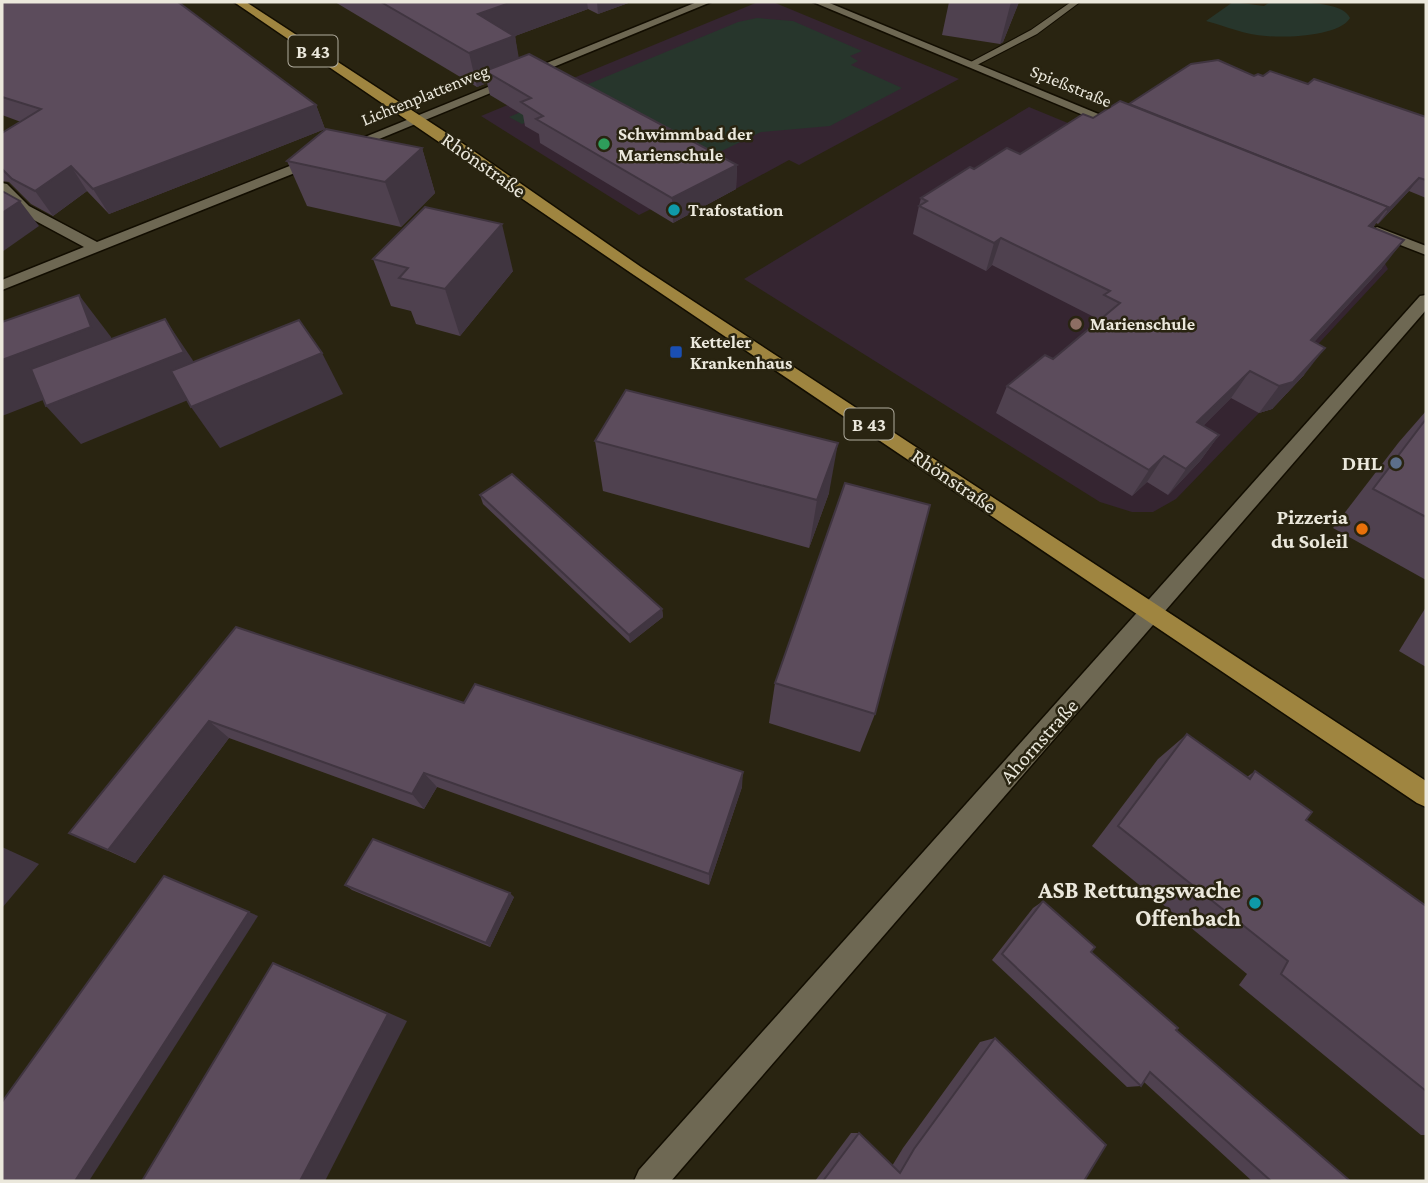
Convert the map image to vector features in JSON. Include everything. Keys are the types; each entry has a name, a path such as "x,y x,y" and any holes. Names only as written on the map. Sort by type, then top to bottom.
{"main road":[{"name":"Rhönstraße","path":"239,2 416,119 623,262 1426,795"}],"street":[{"name":"Lichtenplattenweg","path":"2,285 706,2"},
{"name":"Spießstraße","path":"824,3 1134,131"},
{"path":"2,187 24,209 96,247"},
{"path":"1363,225 1426,251"},
{"name":"Ahornstraße","path":"650,1181 1426,300"}],"lane":[{"path":"972,64 1034,32 1076,2"}],"shaded area":[{"path":"758,2 773,2 959,79 799,165 789,160 697,210 675,197 639,215 481,116"},
{"name":"Marienschule","path":"1029,107 1378,251 1388,269 1295,369 1304,375 1272,409 1259,413 1176,499 1153,512 1132,512 1100,502 744,279"}],"green space":[{"path":"1233,2 1264,6 1270,2 1315,3 1338,8 1350,18 1335,29 1312,35 1286,37 1251,34 1206,21"},
{"path":"757,18 793,21 862,51 850,56 858,61 851,65 902,88 830,126 761,132 705,159 590,96 522,124 509,117 738,22"}],"building":[{"path":"2,2 178,2 316,105 93,189 71,166 35,191 12,179 2,169 2,133 41,109 2,97"},
{"path":"381,2 512,2 478,14 514,36 469,53"},
{"path":"529,54 737,165 672,198 536,119 543,116 521,102 531,98 485,71"},
{"path":"1218,60 1254,76 1263,76 1270,71 1308,84 1314,79 1426,117 1426,180 1419,178 1388,210 1388,207 1129,104 1191,64"},
{"path":"1120,101 1388,207 1369,226 1404,240 1311,340 1325,348 1293,382 1279,386 1250,371 1197,422 1219,435 1186,469 1164,456 1149,470 1007,386 1045,355 1053,359 1120,303 1104,295 1110,291 1001,238 994,243 919,206 927,201 921,198 970,167 974,169 1007,148 1020,154 1083,114 1093,118"},
{"path":"326,129 422,148 385,182 287,161"},
{"path":"2,191 20,201 2,213"},
{"path":"425,207 502,224 445,289 399,278 408,268 373,259"},
{"path":"79,295 91,327 2,360 2,322"},
{"path":"165,319 184,352 46,406 31,369"},
{"path":"299,320 322,353 191,407 171,371"},
{"path":"626,390 838,443 817,500 595,441"},
{"path":"1426,419 1426,517 1373,489"},
{"path":"512,474 662,609 629,635 480,495"},
{"path":"845,483 930,505 875,714 775,683"},
{"path":"236,627 464,703 475,684 743,772 709,874 424,773 412,794 209,721 108,850 69,833"},
{"name":"ASB Rettungswache Offenbach","path":"1187,734 1250,779 1255,771 1312,812 1306,820 1426,906 1426,1091 1281,974 1288,961 1118,826"},
{"path":"373,839 510,893 486,943 345,885"},
{"path":"164,876 249,912 75,1181 2,1181 2,1102"},
{"path":"1043,901 1095,947 1091,952 1178,1028 1176,1030 1349,1180 1271,1181 1150,1072 1141,1086 1002,954"},
{"path":"273,963 388,1014 300,1181 142,1181"},
{"path":"995,1038 1106,1145 1084,1181 823,1181 859,1133 900,1173 914,1149"}],"place":[{"name":"Schwimmbad der Marienschule","path":"604,144"},
{"name":"Trafostation","path":"674,210"},
{"name":"Marienschule","path":"1076,324"},
{"name":"Ketteler Krankenhaus","path":"676,352"},
{"name":"DHL","path":"1396,463"},
{"name":"Pizzeria du Soleil","path":"1362,529"},
{"name":"ASB Rettungswache Offenbach","path":"1255,903"}]}
